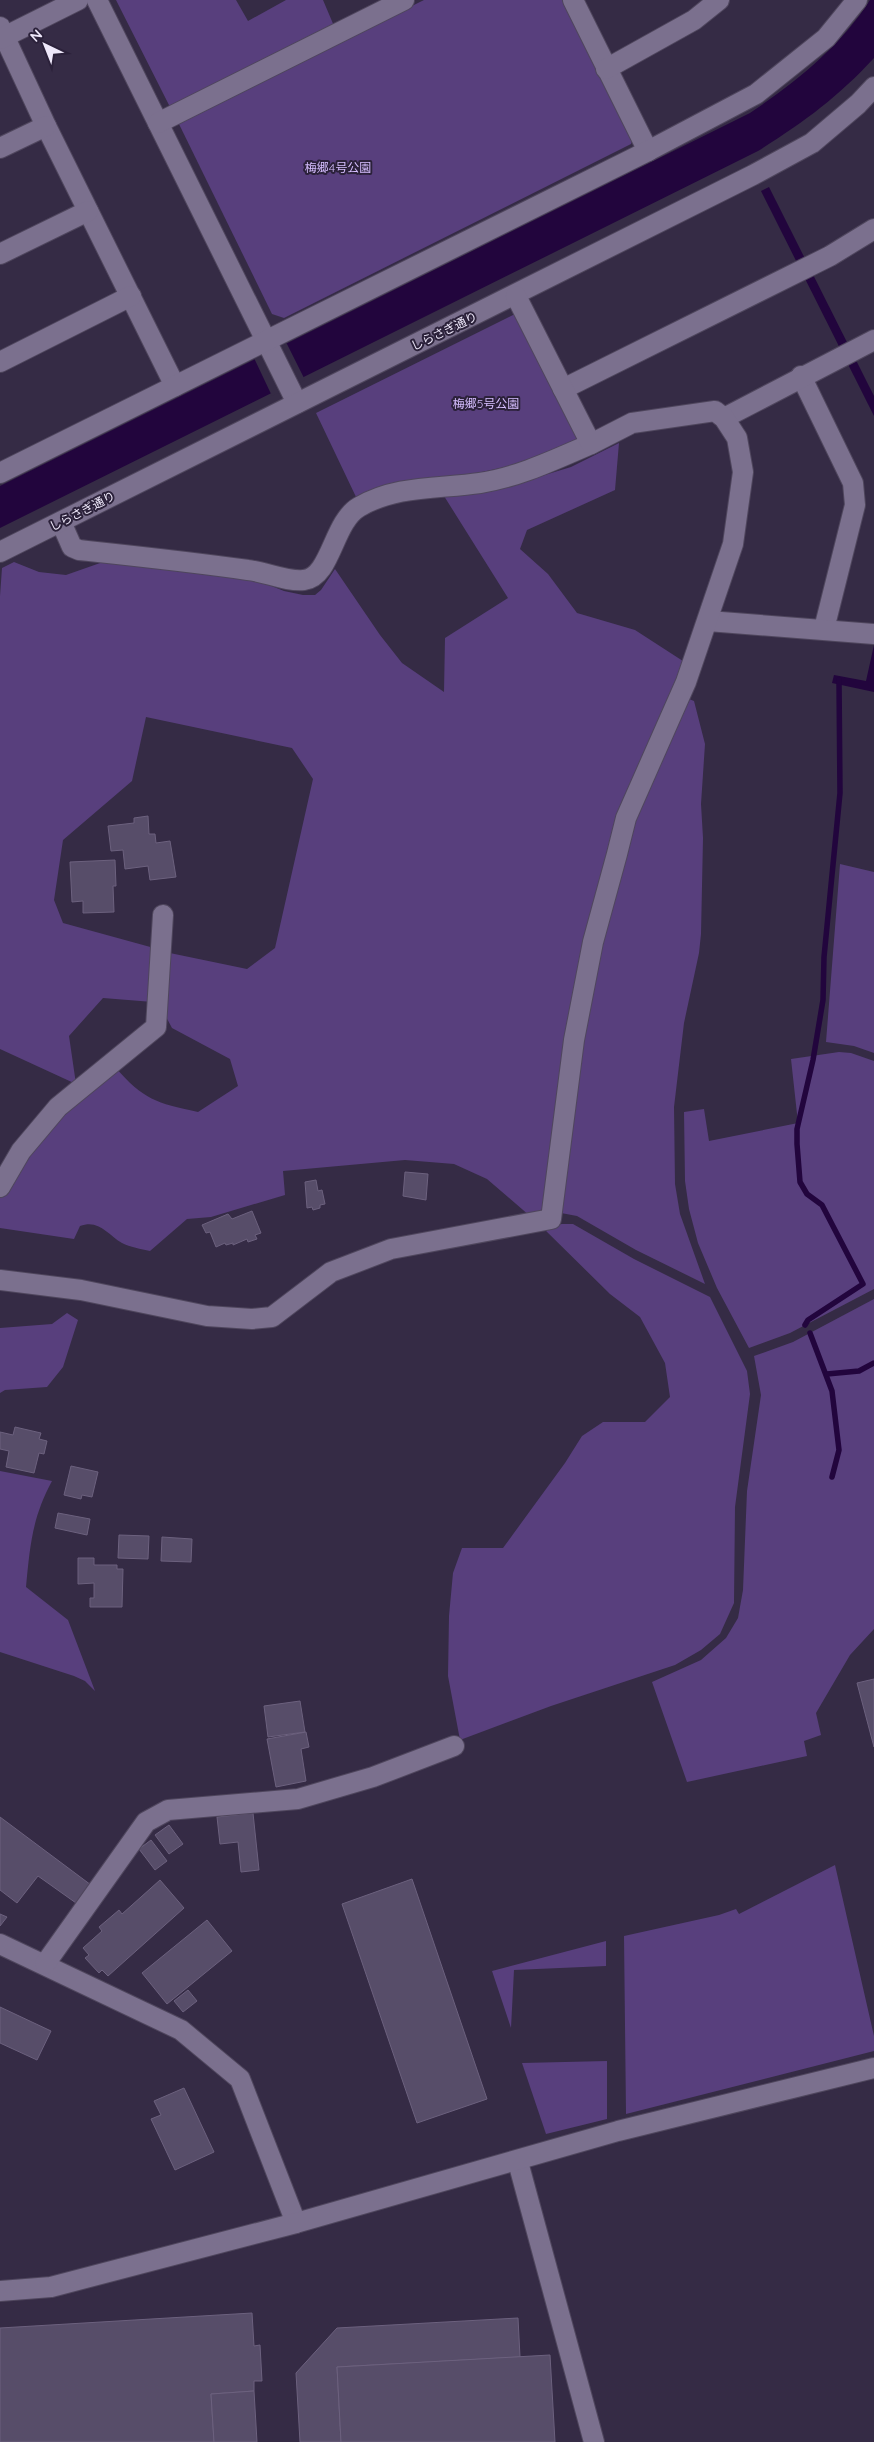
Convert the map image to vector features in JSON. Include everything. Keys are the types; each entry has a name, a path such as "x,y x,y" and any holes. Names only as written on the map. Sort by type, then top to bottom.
{"street":[{"path":"78,0 2,34 175,386"},
{"path":"97,0 293,395"},
{"path":"158,122 404,0"},
{"path":"572,0 648,151"},
{"path":"606,69 694,20 720,0"},
{"path":"0,473 175,386 269,345 756,94 826,38 857,0"},
{"name":"しらさぎ通り","path":"0,552 60,522 293,395 516,296 753,175 812,142 858,104 874,87"},
{"path":"0,148 46,126"},
{"path":"0,254 88,211"},
{"path":"563,389 830,256 874,229"},
{"path":"0,362 131,296"},
{"path":"516,296 591,444"},
{"path":"724,418 874,340"},
{"path":"802,376 853,483 855,506 824,629"},
{"path":"0,1280 81,1290 207,1316 272,1317 331,1272 390,1249 552,1219 574,1040 593,942 626,818 686,682 733,544 743,472 736,438 724,418 715,411 632,423 591,444 535,467 482,482 391,492 371,501 357,508 346,518 338,531 322,570 315,577 304,580 184,561 79,550 72,547 60,522"},
{"path":"708,621 874,634"},
{"path":"0,1187 21,1151 58,1107 156,1027 163,915"},
{"path":"44,1964 146,1822 168,1810 298,1799 373,1777 454,1746"},
{"path":"0,1944 181,2030 240,2079 296,2224"},
{"path":"0,2292 51,2287 296,2224 518,2162 618,2131 874,2068"},
{"path":"518,2162 594,2442"}],"green space":[{"path":"116,0 236,0 248,21 286,0 323,0 334,26 170,107"},
{"name":"梅郷4号公園","path":"424,0 562,0 632,141 631,144 284,318 272,314 178,122"},
{"name":"梅郷5号公園","path":"515,314 579,441 524,463 463,476 410,480 389,484 357,499 316,413"},
{"path":"619,443 615,490 527,530 520,549 548,574 577,613 635,630 686,663 630,801 545,1211 530,1216 487,1179 454,1164 405,1160 283,1171 285,1195 211,1217 187,1219 150,1251 122,1243 102,1228 92,1224 80,1226 74,1239 0,1228 0,1196 44,1128 115,1067 134,1087 161,1103 198,1112 238,1086 230,1059 172,1028 164,1013 165,952 247,969 275,948 313,779 292,748 146,717 132,781 63,840 54,900 63,923 154,948 153,1002 103,998 69,1036 76,1084 0,1049 0,596 2,568 14,562 39,572 66,575 103,562 259,581 284,591 303,595 315,595 321,590 335,569 380,635 402,663 444,692 445,638 508,598 444,496 515,484 571,467"},
{"path":"689,699 694,701 705,744 701,804 703,838 701,934 699,953 684,1023 674,1107 675,1184 680,1214 705,1284 636,1250 577,1216 561,1213 574,1073 630,819"},
{"path":"840,864 874,872 874,1053 854,1046 826,1042"},
{"path":"839,1052 851,1053 874,1061 874,1289 790,1333 749,1348 717,1288 698,1243 689,1209 685,1181 684,1112 704,1109 709,1141 798,1123 791,1059"},
{"path":"573,1224 634,1259 710,1297 747,1371 750,1394 735,1507 734,1603 720,1634 701,1650 675,1665 551,1706 460,1740 448,1676 449,1616 453,1573 462,1548 503,1548 565,1463 582,1436 603,1422 645,1422 670,1397 665,1363 640,1317 610,1294 542,1227"},
{"path":"874,1299 874,1629 850,1655 816,1713 821,1735 804,1741 807,1756 687,1782 652,1682 701,1660 726,1638 738,1618 743,1590 747,1491 761,1395 754,1356 793,1342"},
{"path":"67,1313 78,1320 63,1367 47,1387 5,1390 0,1393 0,1328 52,1324"},
{"path":"0,1471 52,1481 40,1507 33,1532 26,1587 68,1620 95,1691 85,1681 74,1676 0,1652"},
{"path":"835,1865 874,2036 874,2051 626,2114 624,1936 719,1915 736,1909 739,1914"},
{"path":"606,1941 606,1966 514,1970 511,2028 492,1971"},
{"path":"607,2061 607,2119 546,2134 522,2063"}],"shaded area":[{"path":"870,0 874,0 874,58 819,109 758,151 0,528 0,486 750,113 784,89 831,48"},
{"path":"769,187 874,396 874,416 761,191"},
{"path":"874,645 874,692 832,683 834,675 866,681"}],"pier":[{"path":"286,342 305,380 272,396 254,358"}],"building":[{"path":"148,816 149,834 155,834 156,843 170,841 176,877 150,880 148,866 125,869 123,850 111,851 108,826 134,823 134,818"},
{"path":"115,860 114,912 83,913 83,901 72,902 70,862"},
{"path":"405,1172 428,1174 426,1200 403,1196"},
{"path":"316,1180 318,1191 322,1190 325,1204 313,1210 312,1207 307,1208 305,1182"},
{"path":"252,1211 261,1233 255,1235 257,1239 248,1242 247,1239 233,1245 233,1243 226,1245 225,1243 216,1247 210,1232 206,1233 202,1225 228,1214 232,1219"},
{"path":"15,1427 41,1433 39,1439 47,1441 44,1454 39,1453 34,1473 6,1467 9,1451 0,1449 0,1432 13,1435"},
{"path":"71,1466 98,1472 92,1497 82,1495 81,1499 64,1495"},
{"path":"58,1513 90,1519 87,1535 55,1528"},
{"path":"119,1535 149,1536 148,1559 118,1558"},
{"path":"162,1537 192,1539 191,1562 161,1561"},
{"path":"78,1558 94,1558 94,1565 117,1565 117,1569 123,1569 122,1607 90,1607 90,1598 94,1598 94,1583 78,1584"},
{"path":"874,1679 874,1747 857,1683"},
{"path":"300,1701 305,1732 268,1737 264,1706"},
{"path":"306,1732 309,1747 301,1749 306,1781 276,1787 267,1739"},
{"path":"253,1813 259,1870 241,1872 238,1842 220,1844 217,1817"},
{"path":"0,1817 91,1885 76,1903 38,1876 17,1903 0,1890"},
{"path":"169,1825 183,1844 169,1854 155,1835"},
{"path":"151,1840 167,1861 155,1870 139,1849"},
{"path":"412,1879 487,2099 417,2123 342,1904"},
{"path":"160,1880 184,1908 108,1976 102,1970 99,1973 85,1958 89,1955 83,1948 102,1931 99,1927 119,1910 122,1914"},
{"path":"0,1914 7,1917 0,1926"},
{"path":"207,1920 232,1951 167,2004 142,1973"},
{"path":"188,1990 197,2001 183,2012 174,2001"},
{"path":"0,2007 51,2031 37,2060 0,2043"},
{"path":"184,2088 214,2152 175,2170 151,2119 161,2115 154,2101"},
{"path":"252,2313 254,2346 260,2345 262,2381 254,2381 254,2391 211,2394 214,2442 0,2442 0,2328"},
{"path":"518,2318 520,2357 337,2367 341,2442 300,2442 296,2373 337,2328"},
{"path":"550,2355 555,2442 341,2442 337,2367"},
{"path":"254,2391 257,2442 214,2442 211,2394"}],"waterway":[{"path":"805,1325 808,1320 863,1284 822,1205 807,1194 800,1182 797,1144 797,1129 813,1060 823,1000 824,957 840,793 839,680"},
{"path":"810,1333 832,1391 839,1450 832,1477"},
{"path":"827,1374 859,1371 874,1363"}]}
